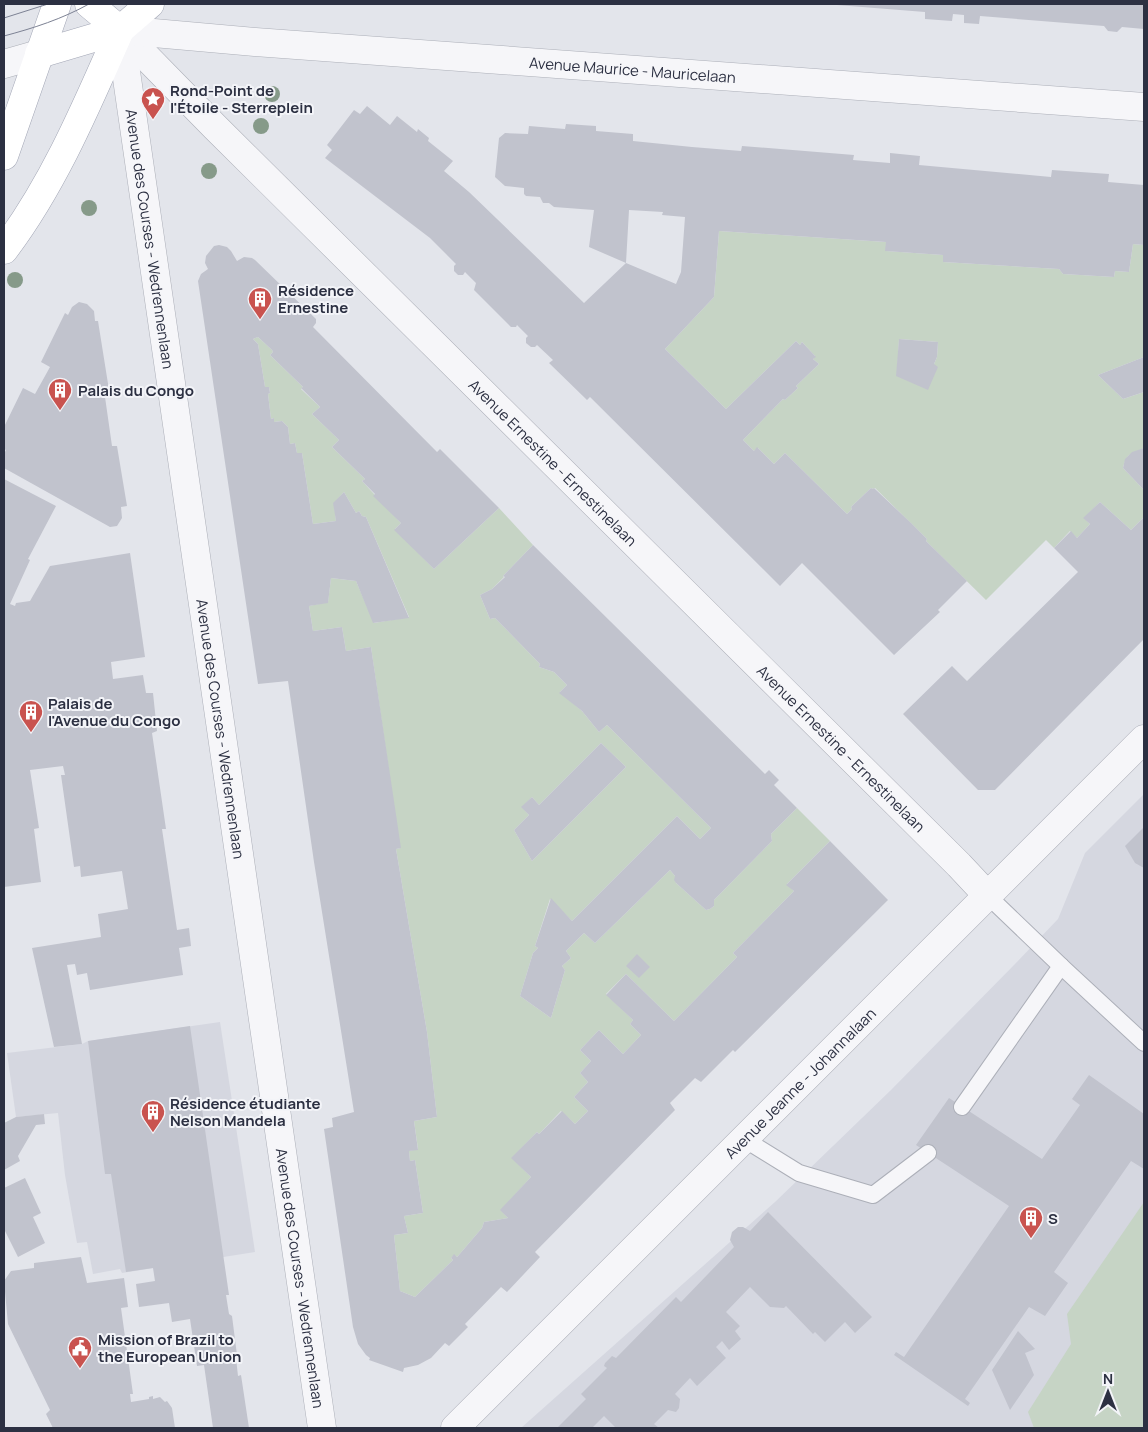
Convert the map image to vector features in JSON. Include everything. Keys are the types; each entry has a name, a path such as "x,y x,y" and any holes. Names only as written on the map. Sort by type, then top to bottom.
{"main road":[{"path":"5,152 56,4"},
{"path":"89,4 120,30"},
{"path":"39,54 120,30 150,4"},
{"path":"4,250 53,173 94,90 120,30"}],"street":[{"name":"Avenue Maurice - Mauricelaan","path":"120,30 255,42 1144,106"},
{"name":"Avenue Ernestine - Ernestinelaan","path":"120,30 229,141 952,858 988,896"},
{"name":"Avenue des Courses - Wedrennenlaan","path":"120,30 322,1428"},
{"path":"4,64 39,54"},
{"name":"Avenue Jeanne - Johannalaan","path":"455,1428 1144,739"}],"lane":[{"path":"988,896 1144,1043"},
{"path":"962,1107 1061,966"},
{"path":"744,1139 799,1173 873,1195 928,1153"}],"shaded area":[{"path":"1143,795 1144,1428 521,1428 775,1202 891,1090 1015,964 1058,919 1085,853"},
{"path":"220,1022 255,1252 122,1273 120,1269 93,1274 87,1242 77,1243 65,1175 58,1113 16,1117 7,1053 82,1044 88,1041"}],"green space":[{"path":"719,231 886,242 886,251 943,255 943,262 1059,269 1063,274 1114,277 1115,271 1129,272 1133,244 1144,245 1144,357 1098,375 1123,399 1144,392 1144,448 1130,454 1123,468 1144,490 1144,517 1131,530 1100,502 1084,518 1090,524 1077,538 1070,531 1054,548 1046,540 986,600 875,488 871,488 851,507 852,509 847,514 785,453 774,464 758,448 754,451 743,440 783,399 785,400 798,388 796,386 819,364 813,359 815,356 802,342 800,345 796,341 726,409 665,349 714,297","holes":["899,339 938,342 937,357 934,364 897,376"]},
{"path":"258,337 272,350 273,352 270,355 303,387 301,389 320,407 312,414 339,440 332,447 365,479 362,481 401,523 395,529 434,569 499,508 533,545 492,589 480,595 490,619 495,618 540,664 539,667 554,672 567,685 560,692 582,711 599,732 607,725 711,828 700,839 677,816 572,921 550,899 535,946 538,948 533,953 520,996 551,1018 565,970 562,966 571,958 566,951 584,933 595,943 670,870 675,876 676,883 706,910 714,906 714,900 772,841 771,834 797,808 830,841 787,884 794,891 733,953 737,957 674,1021 626,974 606,994 633,1020 630,1024 641,1035 623,1054 599,1030 580,1050 591,1061 580,1073 588,1082 574,1097 588,1111 575,1124 561,1111 512,1158 531,1177 501,1210 508,1218 484,1222 482,1228 458,1256 454,1255 451,1258 453,1260 415,1297 400,1291 394,1235 408,1233 404,1216 423,1213 415,1160 410,1161 409,1151 418,1149 414,1121 437,1117 427,1032 396,849 400,848 371,647 346,651 342,627 313,631 309,606 328,602 331,578 356,581 374,623 409,617 366,517 362,516 359,511 356,513 344,492 334,503 336,521 313,524 302,453 297,453 295,443 290,444 288,427 282,421 274,422 274,418 271,419 269,387 265,387 258,344 253,339","holes":["601,743 626,767 532,861 514,830 529,815 522,807 532,797 539,805"]},
{"path":"1144,1202 1144,1428 1034,1428 1028,1412 1071,1344 1067,1314"}],"building":[{"path":"838,4 1144,4 1144,29 1122,27 1117,32 1108,31 1104,26 980,16 979,24 964,23 964,15 953,14 952,21 925,19 925,12"},
{"path":"367,106 390,125 397,116 417,132 418,129 429,138 428,141 453,161 444,171 469,192 584,303 626,263 589,247 594,210 554,207 549,203 543,203 540,197 526,196 524,188 505,186 495,177 499,138 505,133 528,134 529,126 565,129 566,124 596,126 596,131 633,134 633,141 692,147 741,151 742,146 854,155 853,160 890,163 890,153 920,156 919,165 1051,177 1052,170 1109,174 1108,182 1144,185 1144,245 1133,244 1129,272 1115,271 1114,277 1063,274 1059,269 943,262 943,255 885,251 886,242 719,231 714,297 665,349 726,409 796,341 800,345 802,342 816,357 813,359 819,364 796,386 798,388 785,400 783,399 743,440 754,451 757,447 774,464 785,453 847,514 852,509 851,507 871,488 874,488 967,581 938,610 940,612 894,655 802,563 780,586 590,397 587,400 549,363 553,360 537,345 531,347 526,343 528,336 517,325 516,327 511,327 474,290 476,283 465,272 463,275 458,275 454,271 456,264 430,238 325,158 332,150 327,145 354,110 360,114","holes":["629,210 663,212 662,215 685,217 681,272 676,284 626,263"]},
{"path":"214,246 227,247 237,261 244,257 255,260 316,319 313,327 437,452 440,449 499,508 434,569 394,530 401,523 373,496 375,494 362,481 365,479 332,447 339,440 312,414 320,407 301,388 303,387 270,355 273,352 272,350 258,337 253,339 258,344 265,387 269,387 271,419 274,418 274,422 282,421 288,427 290,444 295,443 297,453 302,453 313,524 336,521 333,503 344,492 356,513 359,511 362,516 366,517 409,618 373,623 356,581 331,578 328,603 309,606 313,631 342,627 346,651 371,647 401,848 396,849 427,1032 437,1117 414,1121 418,1150 409,1151 410,1161 415,1160 423,1213 404,1216 408,1233 394,1235 400,1291 415,1297 453,1260 451,1258 454,1254 458,1256 482,1228 484,1222 508,1218 500,1210 531,1177 511,1158 562,1111 575,1124 588,1111 574,1097 588,1082 580,1073 591,1061 580,1050 599,1030 623,1054 641,1035 630,1024 633,1020 606,995 626,974 674,1021 737,957 733,953 794,891 786,885 830,841 888,900 735,1052 733,1050 701,1082 695,1078 670,1103 675,1110 535,1252 540,1257 507,1292 501,1287 465,1324 468,1327 449,1346 445,1343 431,1358 418,1365 404,1368 403,1372 369,1360 370,1358 358,1344 353,1327 324,1129 333,1127 332,1118 354,1112 314,862 288,681 258,684 198,281 201,274 208,269 205,263 206,256"},
{"name":"Palais du Congo","path":"79,302 87,304 94,311 95,321 98,321 109,390 104,390 112,446 117,446 127,506 121,507 122,518 117,526 110,527 4,468 4,454 6,450 4,449 4,427 23,388 35,394 50,367 41,362 65,313 68,315 72,307"},
{"path":"899,339 938,342 937,357 934,364 938,367 928,390 896,376"},
{"path":"1144,357 1144,392 1123,399 1098,375"},
{"path":"1144,448 1144,490 1123,468 1125,459 1132,452"},
{"path":"4,479 56,506 28,559 30,560 10,604 15,606 16,603 30,601 50,566 130,553 145,657 111,662 113,679 143,675 146,693 153,693 157,731 152,733 166,829 162,829 177,930 189,928 191,946 179,948 183,975 90,990 87,973 77,975 75,964 67,965 82,1044 54,1047 32,948 101,937 98,914 128,909 122,871 81,877 80,866 74,867 61,775 65,775 63,766 30,770 39,828 34,829 41,882 4,887"},
{"path":"1100,502 1131,530 1144,517 1144,639 995,790 978,790 903,714 952,666 967,681 1078,572 1054,548 1071,531 1077,538 1090,524 1083,518"},
{"path":"533,545 765,774 769,770 779,780 774,785 797,808 771,834 772,841 714,900 714,906 710,909 706,910 676,883 674,880 675,876 670,870 595,943 584,933 566,951 571,958 562,966 565,970 551,1018 520,996 533,953 538,948 535,946 551,898 572,921 677,816 700,839 711,828 607,725 599,732 582,711 559,693 567,685 554,672 539,667 540,664 495,618 490,619 480,595 492,589 505,577 503,576"},
{"path":"601,743 626,767 532,861 514,830 529,815 521,807 532,797 539,805"},
{"path":"1143,828 1144,868 1135,863 1125,846"},
{"path":"637,954 650,967 639,978 626,966"},
{"name":"Résidence étudiante Nelson Mandela","path":"190,1026 229,1295 226,1295 229,1314 232,1316 238,1376 241,1375 249,1428 213,1428 204,1365 197,1366 190,1319 172,1322 169,1303 139,1307 136,1284 155,1281 153,1268 126,1272 111,1174 105,1174 88,1041"},
{"name":"S","path":"1089,1075 1144,1114 1144,1169 1131,1161 1054,1272 1068,1283 1045,1316 1029,1307 965,1399 970,1403 968,1406 894,1355 896,1352 904,1357 1009,1206 916,1145 949,1098 1042,1159 1080,1105 1072,1099"},
{"path":"44,1114 45,1124 36,1125 18,1156 20,1161 4,1170 4,1123 16,1117"},
{"path":"25,1178 41,1213 33,1217 45,1243 18,1257 4,1229 4,1188"},
{"path":"768,1212 872,1317 855,1333 845,1322 825,1342 815,1332 813,1334 786,1306 784,1308 770,1307 750,1287 726,1312 740,1326 735,1331 741,1339 729,1350 722,1341 716,1347 726,1358 697,1386 690,1378 675,1394 680,1399 679,1408 676,1412 668,1410 654,1424 659,1428 616,1428 604,1416 592,1428 557,1428 586,1399 581,1394 607,1368 604,1366 605,1363 612,1356 616,1358 676,1297 681,1302 734,1247 730,1240 732,1232 738,1227 743,1227 750,1231"},
{"path":"81,1257 87,1283 124,1278 128,1307 121,1308 133,1394 130,1394 131,1402 149,1399 149,1397 153,1396 153,1399 160,1397 165,1402 167,1401 172,1408 175,1428 53,1428 46,1414 50,1410 8,1324 4,1281 11,1271 34,1268 34,1263"},
{"path":"1018,1331 1035,1349 1025,1353 1034,1375 1010,1410 992,1370"}],"tram line":[{"path":"4,18 48,4"},
{"path":"4,36 48,23 89,4"}],"place":[{"name":"Rond-Point de l'Étoile - Sterreplein","path":"153,120"},
{"name":"Résidence Ernestine","path":"260,320"},
{"name":"Palais du Congo","path":"60,411"},
{"name":"Palais de l'Avenue du Congo","path":"31,733"},
{"name":"Résidence étudiante Nelson Mandela","path":"153,1133"},
{"name":"S","path":"1031,1239"},
{"name":"Mission of Brazil to the European Union","path":"80,1369"}]}
